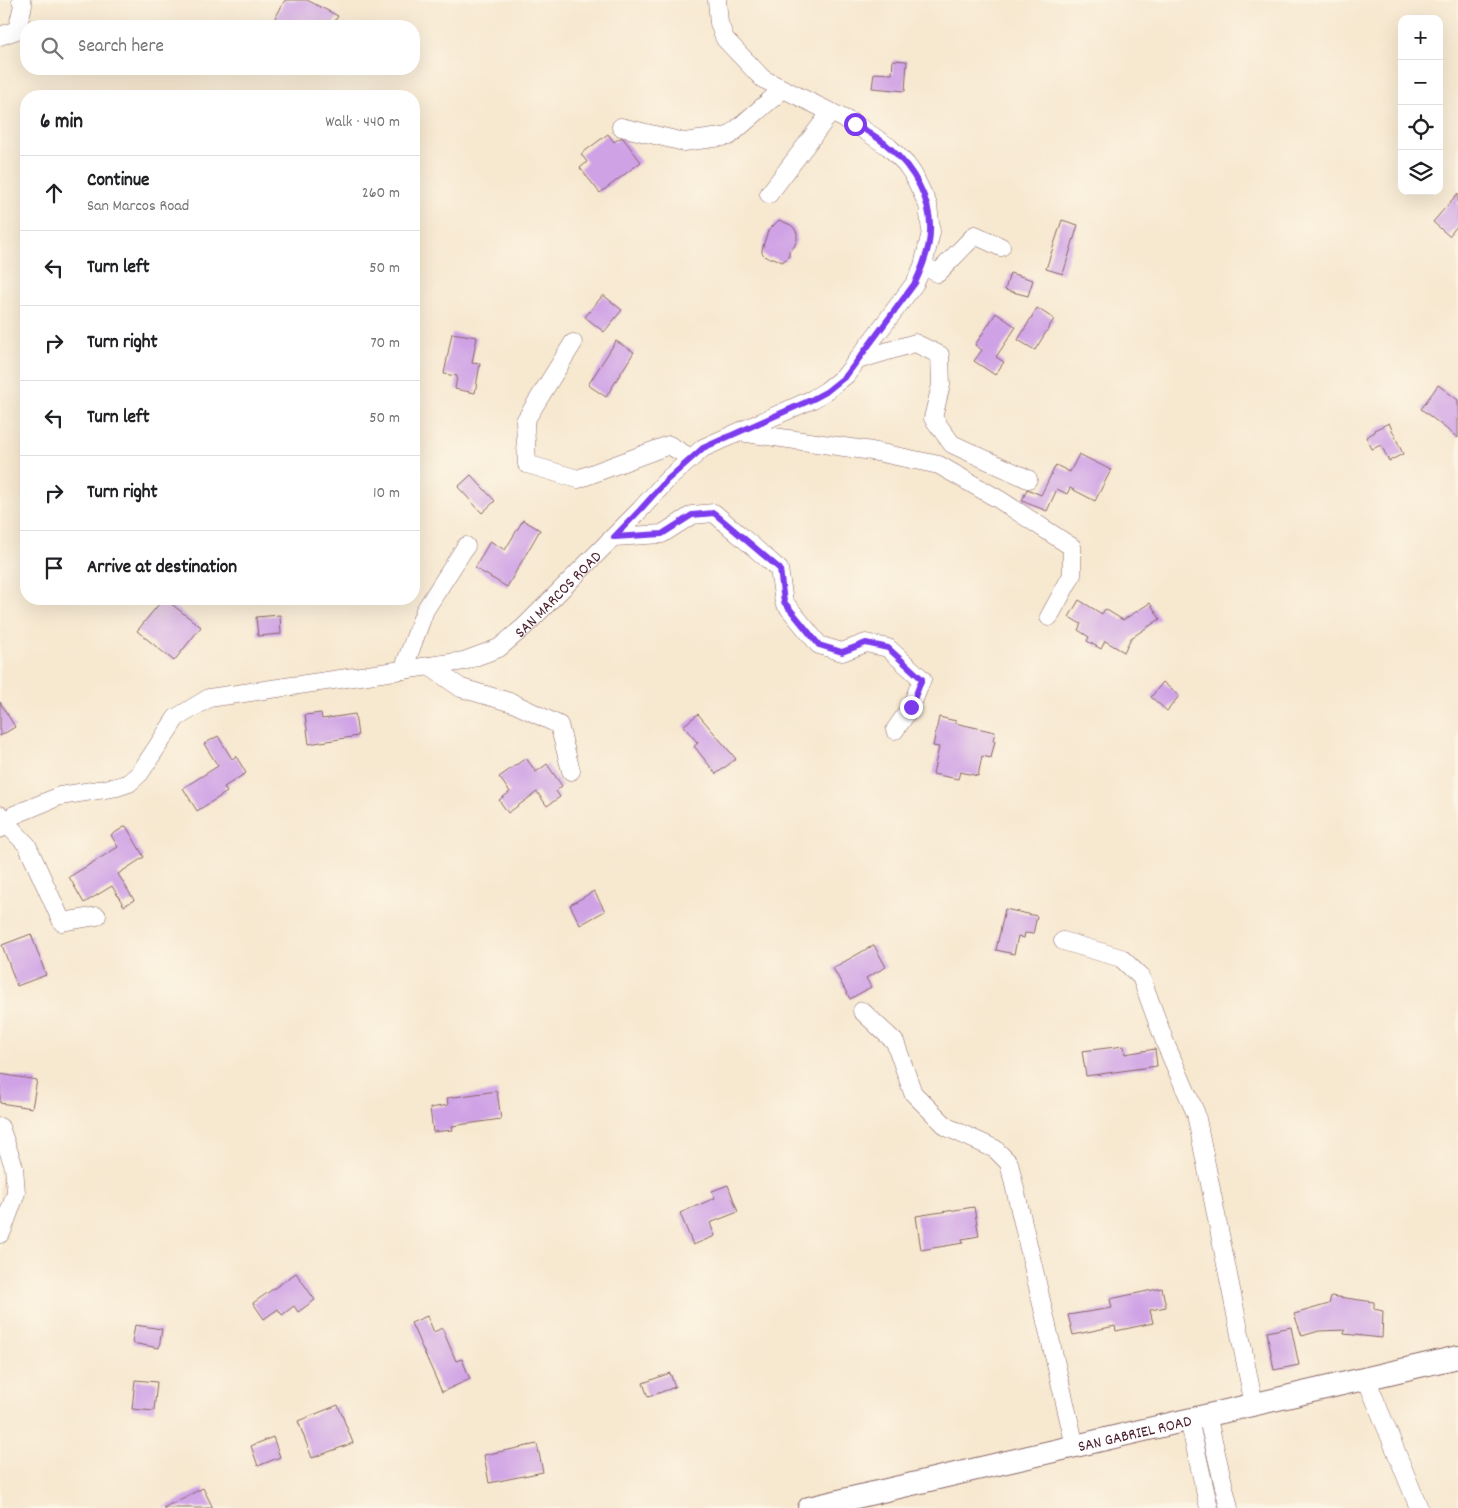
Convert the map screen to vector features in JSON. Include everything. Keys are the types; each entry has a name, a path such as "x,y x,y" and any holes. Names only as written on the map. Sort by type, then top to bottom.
{"street":[{"path":"0,36 17,30 23,6 21,0"},
{"name":"SAN MARCOS ROAD","path":"2,822 60,796 117,787 129,783 140,773 176,718 209,698 464,662 499,648 525,626 614,537 667,480 703,448 813,399 826,392 846,376 915,283 923,266 930,232 928,205 913,174 889,146 855,124 763,79 725,39 719,23 717,0"},
{"path":"621,127 684,142 729,136 782,89"},
{"path":"769,194 831,112"},
{"path":"923,266 938,273 975,235 1001,247"},
{"path":"858,360 915,343 940,355 941,385 933,418 952,444 1028,479"},
{"path":"573,344 525,421 527,464 578,479 669,445 691,458"},
{"path":"740,432 872,451 939,465 1000,500 1072,547 1072,575 1049,617"},
{"path":"614,537 662,534 692,515 714,513 780,569 784,602 819,645 842,652 866,643 888,648 922,679 911,707 895,730"},
{"path":"403,670 424,610 466,546"},
{"path":"429,666 461,688 513,703 559,725 572,771"},
{"path":"2,822 27,845 62,922 97,916"},
{"path":"1063,942 1121,958 1141,977 1166,1045 1196,1114 1254,1404"},
{"path":"862,1011 895,1042 913,1093 947,1127 995,1149 1009,1162 1075,1446"},
{"path":"0,1127 14,1167 16,1193 0,1234"},
{"name":"SAN GABRIEL ROAD","path":"810,1508 1458,1357"},
{"path":"1366,1378 1419,1508"},
{"path":"1198,1418 1209,1508"},
{"path":"1198,1418 1229,1508"}],"building":[{"path":"285,0 307,0 338,16 336,20 274,20"},
{"path":"893,60 907,61 905,91 872,88 874,73 892,74"},
{"path":"608,134 614,142 623,138 641,162 600,193 580,168 587,162 581,154"},
{"path":"1458,193 1458,225 1449,236 1433,222"},
{"path":"779,220 791,225 797,233 797,240 794,247 789,251 789,257 782,262 774,258 767,258 762,253 768,231"},
{"path":"1062,220 1078,225 1063,274 1046,269"},
{"path":"1010,273 1033,280 1028,296 1005,290"},
{"path":"603,295 622,310 604,332 585,317"},
{"path":"1037,308 1054,319 1035,350 1018,340"},
{"path":"996,313 1016,327 996,357 1004,362 995,375 974,361 982,350 975,345"},
{"path":"452,333 477,337 472,363 480,364 475,393 455,389 457,376 444,374"},
{"path":"616,341 634,352 606,397 588,385"},
{"path":"1438,385 1458,400 1458,438 1421,409"},
{"path":"1389,423 1403,454 1389,461 1381,445 1372,449 1366,437 1375,432 1374,430"},
{"path":"1079,454 1111,470 1095,501 1070,488 1067,494 1057,489 1047,511 1022,501 1027,489 1041,495 1056,465 1070,472"},
{"path":"471,475 495,501 482,513 458,487"},
{"path":"523,520 540,530 507,587 475,568 490,541 505,550"},
{"path":"1079,600 1102,614 1105,609 1123,620 1150,603 1160,619 1131,638 1124,652 1105,641 1101,649 1087,641 1089,637 1078,630 1081,624 1069,617"},
{"path":"158,605 173,605 201,627 174,661 137,631"},
{"path":"280,615 281,634 258,636 256,617"},
{"path":"1163,682 1179,696 1167,711 1151,697"},
{"path":"0,702 15,727 0,736"},
{"path":"321,713 322,719 355,714 358,736 309,744 305,715"},
{"path":"698,714 736,759 716,774 694,746 698,743 683,726"},
{"path":"939,717 956,721 955,723 995,732 991,758 982,756 978,776 960,772 958,779 933,774 939,747 933,746"},
{"path":"218,736 232,759 236,756 246,773 224,787 227,792 197,811 183,788 218,766 204,744"},
{"path":"526,758 536,772 547,764 562,786 556,791 560,797 547,806 537,792 508,813 499,800 510,792 499,777"},
{"path":"126,826 144,857 118,874 134,900 124,906 112,886 84,903 69,877 118,847 111,835"},
{"path":"594,891 605,911 580,925 570,905"},
{"path":"1005,909 1037,916 1033,934 1025,933 1024,938 1018,936 1014,954 996,950"},
{"path":"31,934 46,975 17,986 2,945"},
{"path":"874,945 886,967 866,978 871,987 850,999 833,968"},
{"path":"1124,1046 1125,1054 1155,1049 1157,1066 1086,1076 1082,1051"},
{"path":"0,1074 37,1080 32,1108 0,1103"},
{"path":"497,1091 501,1119 452,1126 453,1130 433,1132 430,1108 448,1105 447,1098"},
{"path":"728,1185 738,1212 710,1223 715,1236 693,1245 680,1213 715,1198 712,1191"},
{"path":"974,1207 979,1236 962,1239 963,1243 921,1250 916,1216"},
{"path":"296,1273 315,1300 298,1312 294,1306 282,1315 278,1309 264,1319 253,1303"},
{"path":"1162,1288 1166,1307 1150,1310 1153,1323 1116,1331 1115,1326 1073,1335 1068,1315 1112,1308 1110,1299"},
{"path":"1331,1296 1374,1302 1374,1309 1383,1311 1382,1338 1344,1334 1345,1330 1319,1331 1302,1336 1294,1314 1329,1304"},
{"path":"427,1316 434,1332 442,1328 456,1361 462,1359 470,1379 442,1392 411,1323"},
{"path":"135,1325 162,1329 159,1348 132,1343"},
{"path":"1291,1327 1299,1365 1274,1370 1267,1332"},
{"path":"670,1373 675,1387 648,1397 643,1383"},
{"path":"135,1380 157,1382 154,1411 132,1409"},
{"path":"338,1405 353,1443 312,1458 298,1421"},
{"path":"273,1437 280,1457 258,1466 251,1446"},
{"path":"537,1444 543,1472 489,1483 484,1455"},
{"path":"203,1488 213,1508 163,1508"}],"route":[{"path":"855,124 889,146 906,164 928,205 930,232 923,266 915,283 846,376 826,392 813,399 703,448 667,480 614,537 662,534 692,515 714,513 780,569 784,602 819,645 842,652 866,643 888,648 922,679 911,707"}]}
